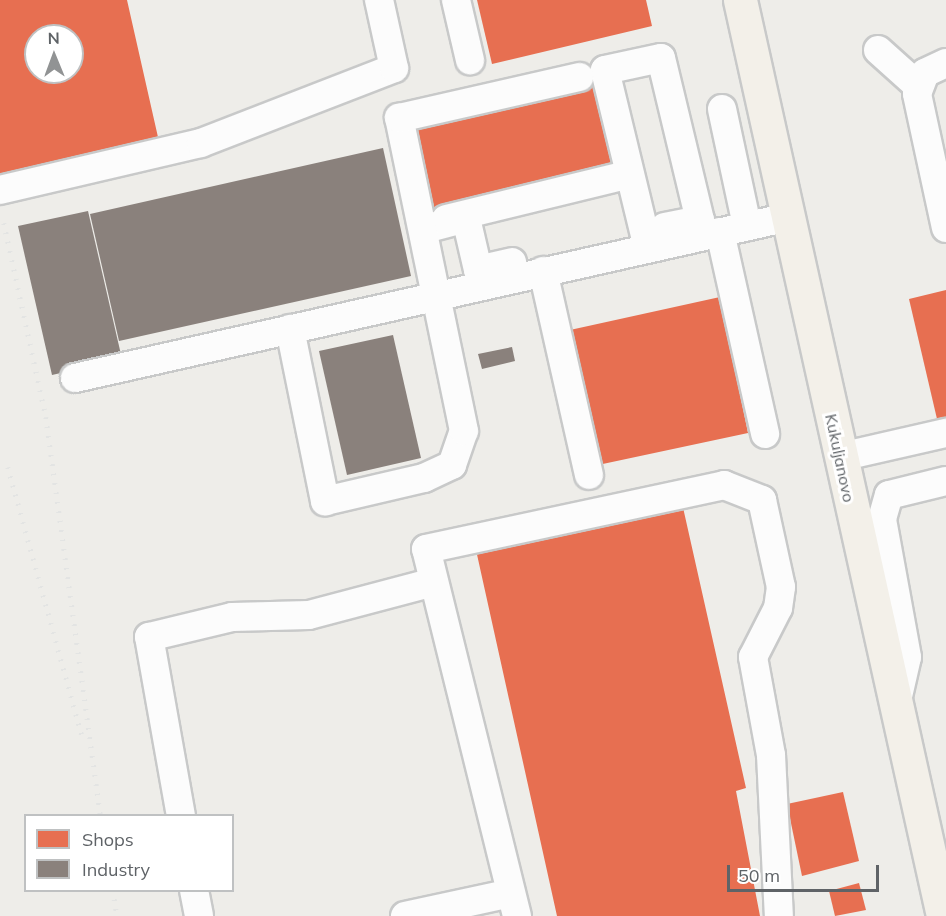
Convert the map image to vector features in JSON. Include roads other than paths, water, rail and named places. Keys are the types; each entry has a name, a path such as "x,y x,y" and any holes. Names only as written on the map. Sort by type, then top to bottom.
{"main road":[{"name":"Kukuljanovo","path":"740,0 943,916"}],"lane":[{"path":"0,190 201,143 394,68 379,0"},
{"path":"456,0 470,60"},
{"path":"878,50 918,85 946,228"},
{"path":"75,378 543,271 646,239 700,220 661,58 605,70 646,239"},
{"path":"918,85 925,73 946,63"},
{"path":"290,328 326,501 438,474 460,454 464,431 440,294 399,118 579,77"},
{"path":"722,109 734,229 765,434"},
{"path":"424,226 630,174"},
{"path":"424,226 466,218 478,270 646,239 734,229 789,217"},
{"path":"543,271 589,475"},
{"path":"844,473 946,433"},
{"path":"844,473 946,446"},
{"path":"844,473 946,469"},
{"path":"896,705 907,657 882,519 889,495 946,481"},
{"path":"405,916 514,904 426,549 707,486 732,487 762,500 781,587 778,608 753,665 771,755 779,916"},
{"path":"181,814 149,637 232,617 309,615 434,582"},
{"path":"194,892 199,916"}],"railway":[{"path":"4,223 46,417 101,814"},
{"path":"8,467 83,739"},
{"path":"113,892 117,916"}]}
